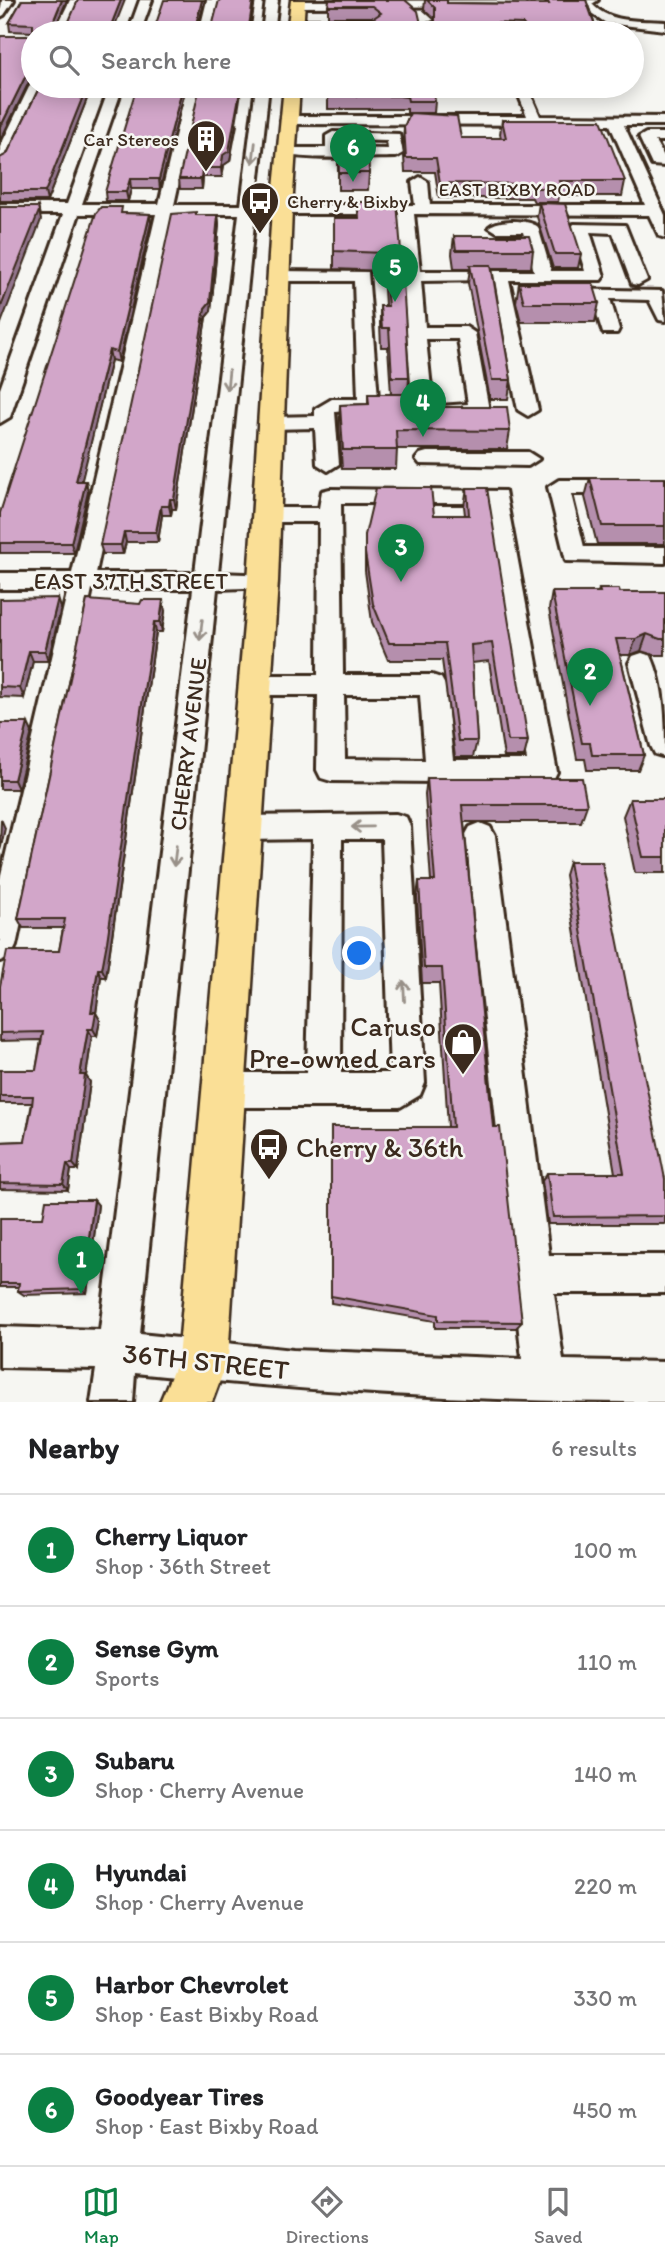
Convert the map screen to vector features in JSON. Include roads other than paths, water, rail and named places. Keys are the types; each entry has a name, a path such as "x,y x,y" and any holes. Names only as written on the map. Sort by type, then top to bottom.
{"main road":[{"path":"296,21 298,2"},
{"path":"201,1388 263,581 282,209 291,98"}],"street":[{"path":"0,13 8,0"},
{"path":"66,21 76,0"},
{"path":"138,21 146,0"},
{"path":"208,21 213,0"},
{"path":"269,21 272,0"},
{"path":"298,2 521,10 588,2 592,14 608,21"},
{"path":"406,4 426,20"},
{"path":"644,24 665,26"},
{"path":"0,162 30,98"},
{"path":"0,417 112,98"},
{"path":"0,946 163,209 190,98"},
{"name":"CHERRY AVENUE","path":"112,1402 261,98"},
{"path":"526,98 535,120"},
{"path":"288,120 615,120 665,123"},
{"path":"615,120 661,221"},
{"path":"376,121 378,136"},
{"path":"634,162 632,132 644,126 665,123"},
{"path":"287,152 334,153 396,153 394,137 333,136 334,153"},
{"path":"665,137 646,137 657,162 665,162"},
{"path":"414,404 422,398 417,333 397,276 421,182"},
{"name":"EAST BIXBY ROAD","path":"0,209 282,209 661,221"},
{"path":"412,215 530,227 544,276"},
{"path":"280,276 595,276 580,227 619,228 638,280"},
{"path":"328,464 325,422 326,409 331,405 414,404 435,410 523,410 517,294 499,275"},
{"path":"362,276 368,405"},
{"path":"517,294 656,295 665,316"},
{"path":"599,294 610,329"},
{"path":"417,333 466,333 479,410"},
{"path":"272,422 325,422"},
{"path":"427,458 528,458"},
{"path":"665,487 559,487 574,555 665,555"},
{"path":"330,496 497,496 543,772 331,770 331,685 330,496"},
{"path":"266,515 330,515"},
{"name":"EAST 37TH STREET","path":"0,581 263,581"},
{"path":"642,663 660,708 665,746"},
{"path":"255,685 432,685 440,771"},
{"path":"223,1090 400,1090 408,1083 396,826 243,828"},
{"path":"324,1090 328,827"},
{"path":"480,836 530,1274 545,1381"},
{"path":"530,1274 665,1274"},
{"name":"36TH STREET","path":"0,1347 76,1346 117,1352 201,1388 293,1370 545,1381 646,1389"}],"place":[{"name":"Car Stereos","path":"206,173"},
{"name":"Goodyear Tires","path":"353,182"},
{"name":"Cherry & Bixby","path":"260,235"},
{"name":"Harbor Chevrolet","path":"395,302"},
{"name":"Hyundai","path":"423,437"},
{"name":"Subaru","path":"401,582"},
{"name":"Sense Gym","path":"590,706"},
{"name":"Caruso Pre-owned cars","path":"463,1076"},
{"name":"Cherry & 36th","path":"269,1181"},
{"name":"Cherry Liquor","path":"81,1294"}]}
